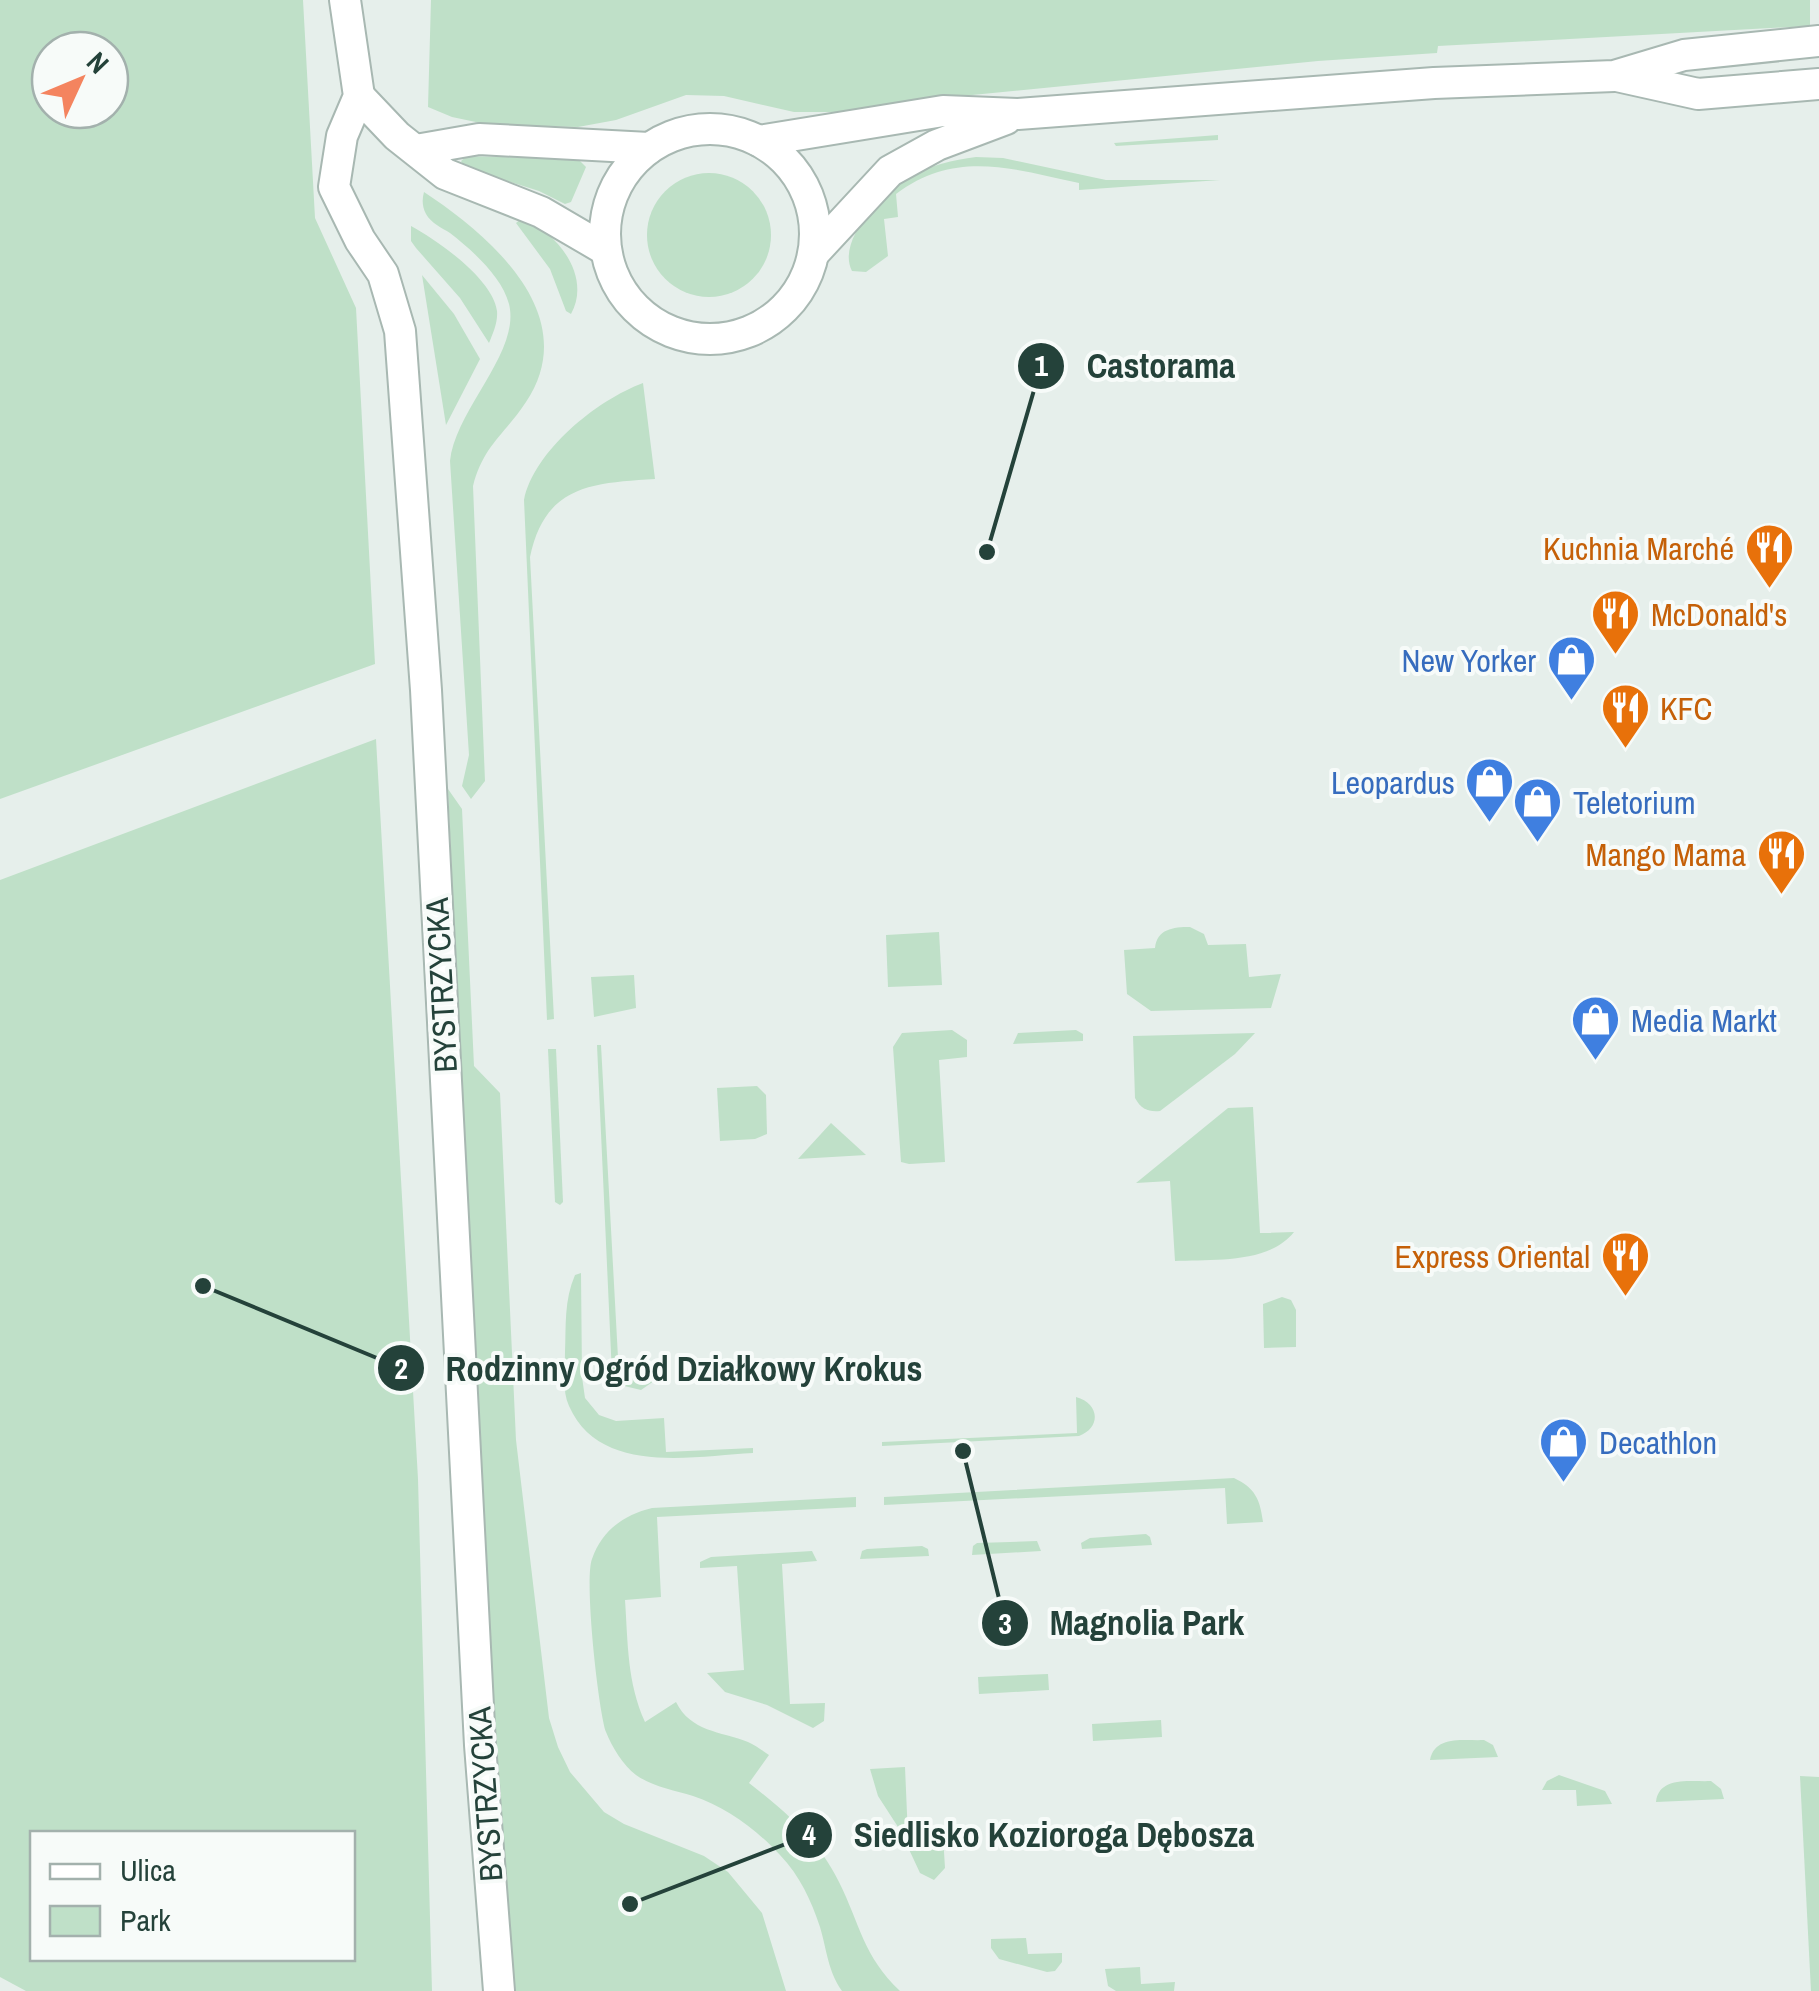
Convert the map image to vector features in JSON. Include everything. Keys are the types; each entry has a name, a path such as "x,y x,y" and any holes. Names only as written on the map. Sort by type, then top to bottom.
{"street":[{"name":"BYSTRZYCKA","path":"345,0 359,96 342,136 334,187 360,240 384,274 400,331 426,690 480,1745 499,1991"},
{"path":"1614,76 1684,55 1819,42"},
{"path":"759,141 943,111 1018,114 1434,83 1614,76 1698,94 1819,84"},
{"path":"359,96 388,128 445,174 540,212 606,250"},
{"path":"814,253 890,172 937,145 1018,114"},
{"path":"715,128 759,141 786,161 806,188 814,220 814,253 803,284 781,313 751,331 718,340 682,338 654,325 631,305 614,280 606,250 606,221 613,192 628,168 650,148 681,134 715,128"},
{"path":"416,150 479,139 650,148"}],"green space":[{"path":"0,0 303,0 315,218 356,308 375,664 0,799"},
{"path":"431,0 1810,0 1810,26 1438,46 1437,53 952,97 846,112 794,112 724,96 686,95 616,120 578,127 490,125 428,107"},
{"path":"1218,135 1218,140 1116,146 1114,143"},
{"path":"467,156 578,159 586,167 571,202 565,204 539,191 465,168 461,161"},
{"path":"976,157 1003,158 1106,180 1220,180 1079,190 1079,183 1007,168 940,171 896,194 898,217 884,219 888,256 866,272 852,271 850,246 856,232 887,193 925,169"},
{"path":"709,173 733,178 753,191 766,211 771,235 766,259 753,279 733,292 709,297 685,292 665,279 652,259 647,235 652,211 665,191 685,178"},
{"path":"424,192 500,254 521,280 536,309 544,339 541,370 526,402 489,450 473,486 485,781 471,799 462,786 469,755 450,461 463,422 506,342 509,304 485,265 428,217 423,206"},
{"path":"521,219 558,244 574,270 576,300 571,314 566,311 550,269 516,223"},
{"path":"411,226 449,251 486,286 497,311 489,343 460,298 411,241"},
{"path":"422,275 454,314 480,359 446,425"},
{"path":"643,383 655,479 592,486 574,492 547,515 530,557 554,1019 547,1020 524,500 540,463 570,430 606,402"},
{"path":"376,739 418,1479 432,1991 26,1991 0,1977 0,880"},
{"path":"448,789 462,809 474,1066 500,1093 516,1440 549,1718 570,1772 604,1812 704,1856 728,1872 762,1913 786,1991 507,1991"},
{"path":"1190,927 1204,934 1208,945 1246,944 1249,977 1281,974 1271,1008 1151,1011 1127,994 1124,950 1155,948 1162,933"},
{"path":"939,932 942,985 888,987 886,935"},
{"path":"634,975 636,1008 594,1017 591,977"},
{"path":"952,1030 967,1040 967,1057 939,1060 945,1162 901,1162 893,1047 902,1033"},
{"path":"1076,1030 1083,1034 1083,1041 1013,1044 1018,1033"},
{"path":"1255,1033 1235,1054 1160,1111 1145,1109 1135,1098 1133,1036"},
{"path":"597,1045 601,1045 619,1376 656,1375 641,1390 620,1385 612,1375"},
{"path":"548,1049 556,1049 563,1202 560,1205 555,1202"},
{"path":"757,1086 766,1095 767,1134 755,1139 720,1141 717,1088"},
{"path":"1253,1107 1260,1233 1294,1232 1270,1250 1255,1255 1175,1261 1170,1181 1136,1183 1228,1108"},
{"path":"831,1123 866,1155 798,1159"},
{"path":"581,1273 582,1377 585,1398 599,1415 616,1421 664,1418 666,1452 753,1448 753,1453 650,1457 602,1443 583,1428 569,1406 564,1380 567,1303 575,1275"},
{"path":"1282,1297 1291,1300 1296,1310 1296,1347 1264,1348 1263,1304"},
{"path":"1076,1397 1089,1404 1095,1415 1091,1427 1079,1436 882,1446 882,1442 1077,1433"},
{"path":"1234,1478 1255,1495 1263,1522 1227,1524 1225,1488 884,1505 884,1497"},
{"path":"856,1497 856,1507 657,1517 661,1597 625,1600 628,1647 635,1692 645,1722 676,1702 698,1725 748,1742 769,1755 749,1783 788,1815 821,1852 870,1952 900,1991 842,1991 809,1898 780,1855 729,1813 649,1782 627,1766 606,1732 593,1644 592,1559 608,1532 623,1520 652,1508"},
{"path":"1146,1534 1152,1545 1082,1549 1081,1543 1090,1538"},
{"path":"1037,1541 1041,1551 972,1555 977,1543"},
{"path":"867,1549 928,1549 929,1556 860,1559"},
{"path":"812,1551 817,1561 782,1564 790,1704 825,1703 824,1721 813,1728 767,1705 725,1692 707,1673 744,1670 737,1566 700,1568 700,1562 711,1557"},
{"path":"1048,1674 1049,1690 979,1694 978,1677"},
{"path":"1161,1720 1162,1737 1093,1741 1092,1724"},
{"path":"1484,1740 1493,1745 1498,1757 1430,1760 1444,1743"},
{"path":"905,1767 908,1837 943,1836 945,1868 934,1880 920,1873 900,1830 878,1796 870,1769"},
{"path":"1559,1775 1605,1791 1612,1804 1577,1806 1576,1790 1542,1790 1547,1781"},
{"path":"1800,1776 1819,1777 1819,1991 1811,1991"},
{"path":"1711,1781 1721,1789 1724,1799 1656,1802 1658,1794 1669,1784"},
{"path":"1026,1938 1028,1954 1062,1953 1062,1962 1055,1971 999,1959 991,1948 991,1939"},
{"path":"1140,1967 1141,1984 1175,1982 1174,1991 1116,1991 1108,1986 1105,1969"}],"place":[{"name":"Castorama","path":"987,552"},
{"name":"Kuchnia Marché","path":"1769,590"},
{"name":"McDonald's","path":"1616,656"},
{"name":"New Yorker","path":"1571,702"},
{"name":"KFC","path":"1625,750"},
{"name":"Leopardus","path":"1490,824"},
{"name":"Teletorium","path":"1538,844"},
{"name":"Mango Mama","path":"1781,896"},
{"name":"Media Markt","path":"1596,1062"},
{"name":"Rodzinny Ogród Działkowy Krokus","path":"203,1286"},
{"name":"Express Oriental","path":"1625,1298"},
{"name":"Magnolia Park","path":"963,1451"},
{"name":"Decathlon","path":"1564,1484"},
{"name":"Siedlisko Kozioroga Dębosza","path":"630,1904"}]}
